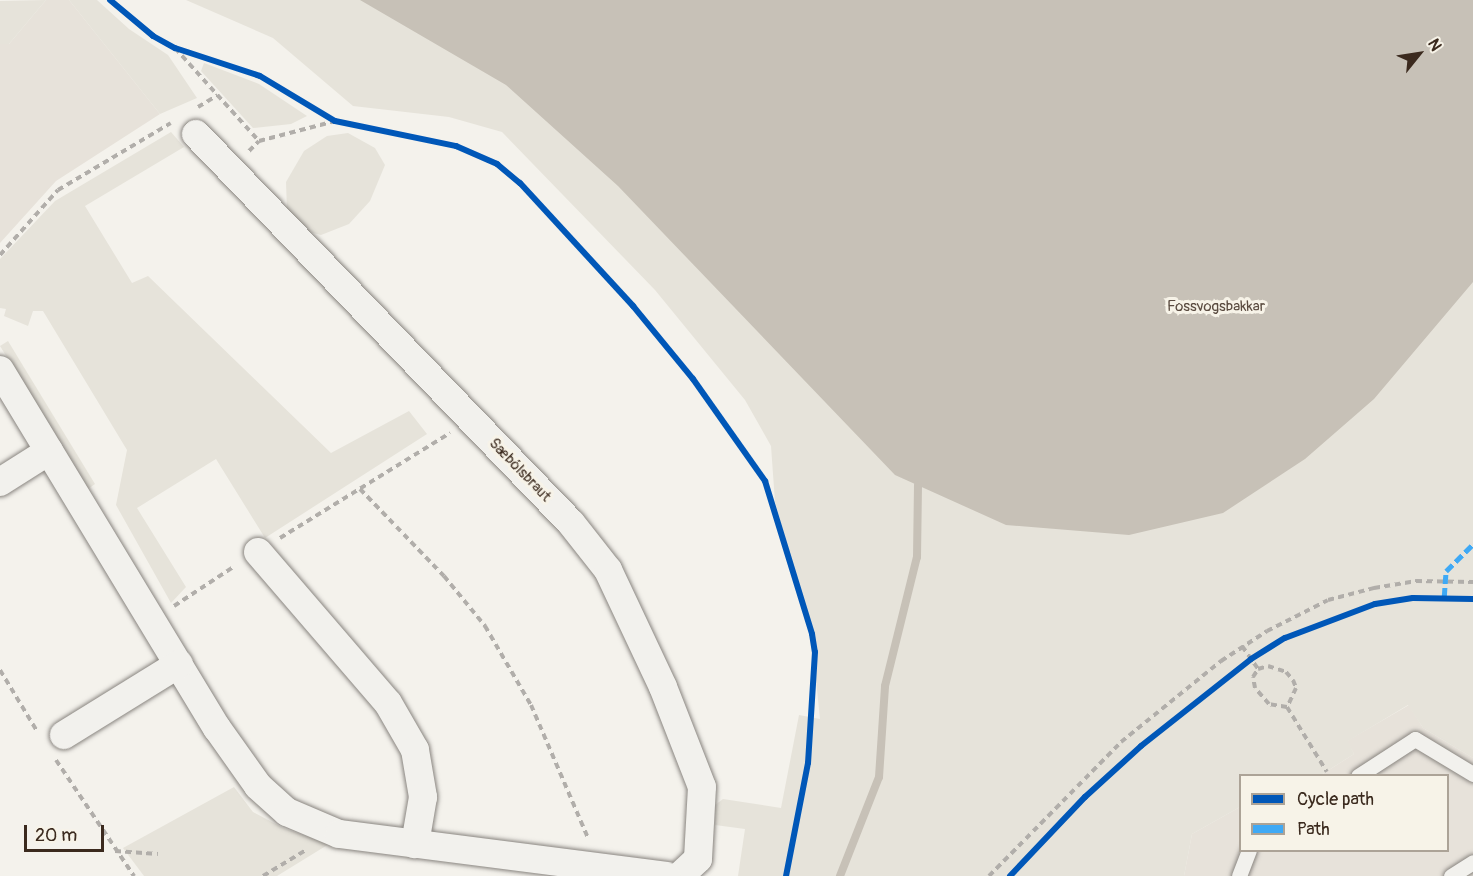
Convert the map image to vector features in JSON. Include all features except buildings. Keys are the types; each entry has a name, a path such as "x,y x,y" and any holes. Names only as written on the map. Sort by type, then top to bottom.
{"street":[{"name":"Sæbólsbraut","path":"188,121 591,545 620,592 702,788 698,859 680,876"},
{"path":"0,370 246,771 287,812 339,834 666,876"},
{"path":"0,482 49,451"},
{"path":"258,552 388,704 415,750 423,797 415,844"},
{"path":"53,742 179,664"}],"lane":[{"path":"1361,774 1415,740 1473,774"},
{"path":"1239,876 1248,852"},
{"path":"1451,876 1473,862"}],"path":[{"path":"175,48 259,141 335,121"},
{"path":"0,255 58,190 188,121 218,95"},
{"path":"166,611 472,420"},
{"path":"360,489 444,576 485,626 531,705 601,867"},
{"path":"989,876 1121,742 1242,646 1329,600 1416,581 1473,582"},
{"path":"1242,646 1258,669"},
{"path":"1243,666 1260,654"},
{"path":"1258,669 1277,668 1293,680 1296,688 1287,707"},
{"path":"1258,669 1253,677 1260,698 1269,704 1287,707 1326,772"},
{"path":"0,670 53,742 115,851 134,876"},
{"path":"263,876 310,848"},
{"path":"115,851 158,854"}],"shaded area":[{"path":"46,0 69,0 160,114 56,181 0,243 0,44 9,44"},
{"name":"Fossvogsbakkar","path":"360,0 1473,0 1473,282 1374,399 1305,459 1223,513 1129,535 1006,525 895,475 618,186 506,85"},
{"path":"1409,705 1423,728 1473,758 1473,876 1184,876 1192,834 1239,808 1239,852 1449,852 1449,774 1323,774 1354,754 1347,741"}],"green space":[{"path":"46,0 9,44 0,44 0,1"},
{"path":"69,0 97,0 129,29 168,55 197,98 160,114"},
{"path":"186,0 1473,0 1473,758 1423,728 1408,705 1348,741 1354,754 1323,774 1239,774 1239,808 1192,834 1184,876 738,876 745,829 715,825 715,805 723,799 781,808 799,715 820,719 811,631 775,502 771,446 745,400 655,290 502,132 449,117 353,106 273,38"},
{"path":"204,63 259,84 307,116 291,124 253,128 201,71"},
{"path":"171,132 184,147 85,206 132,283 148,276 331,453 409,411 427,434 265,538 216,459 137,508 186,587 171,603 116,505 127,450 43,311 33,311 28,326 4,316 6,309 0,308 0,259 55,201"},
{"path":"348,133 375,148 385,165 370,201 349,224 321,235 301,230 287,210 286,182 304,151 327,136"},
{"path":"8,341 95,484 88,489 0,346"},
{"path":"234,787 253,812 283,828 329,844 277,876 144,876 123,848"}],"waterway":[{"path":"840,876 879,777 885,686 917,557 918,485"}],"marked path":[{"path":"1444,597 1446,571 1473,544"}],"cycle path":[{"path":"110,0 153,36 175,48 260,76 335,121 456,146 497,164 520,183 633,306 693,379 765,481 812,634 815,652 808,763 786,876"},
{"path":"1010,876 1085,797 1141,746 1251,659 1285,638 1375,604 1413,598 1473,599"}]}
